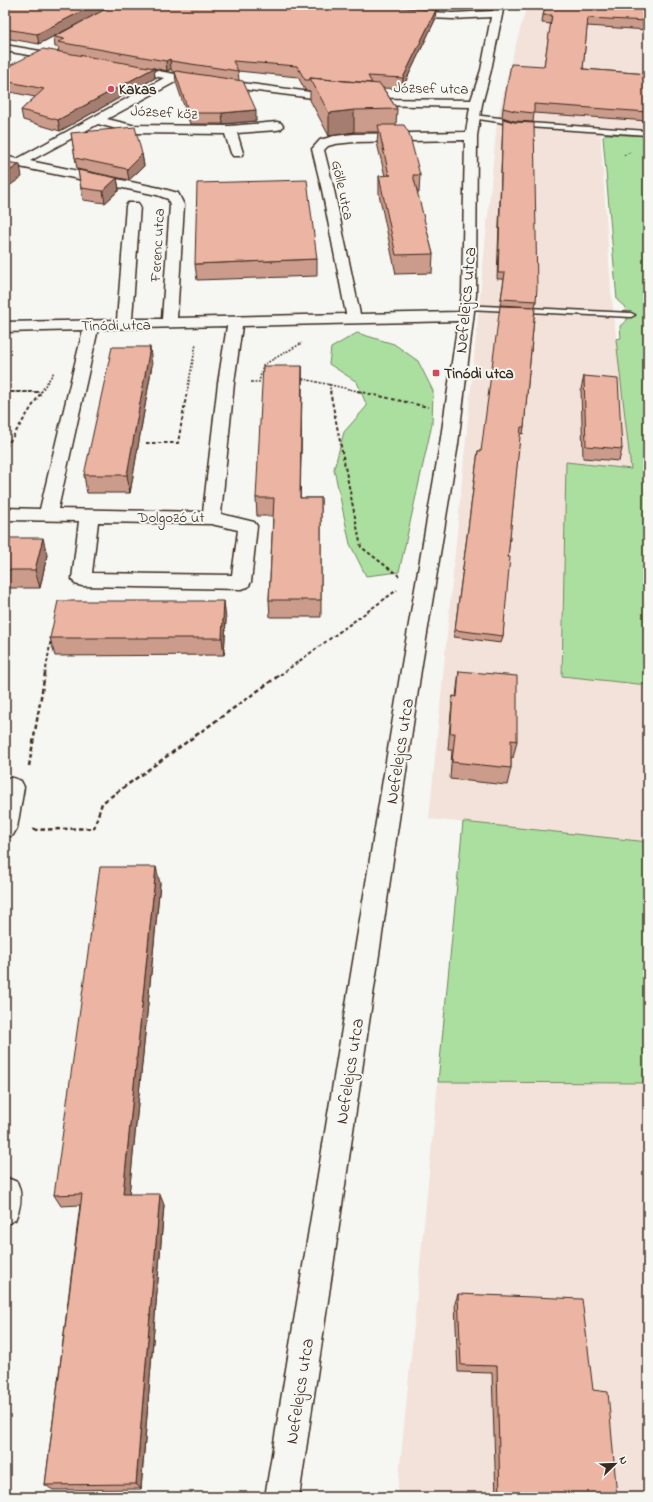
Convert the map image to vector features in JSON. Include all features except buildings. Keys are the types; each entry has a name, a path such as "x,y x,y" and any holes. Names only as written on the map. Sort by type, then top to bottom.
{"street":[{"path":"394,13 439,16 498,10"},
{"name":"Nefelejcs utca","path":"282,1497 410,677 449,444 469,295 473,119 486,70 498,10"},
{"path":"17,62 48,46"},
{"path":"5,48 73,60"},
{"name":"József utca","path":"112,66 175,77 312,96 368,102 473,119"},
{"path":"11,162 97,120 175,77"},
{"name":"Gölle utca","path":"354,319 328,190 318,149 324,143 334,140 473,119"},
{"name":"József köz","path":"97,120 132,129 230,130 277,126"},
{"path":"230,130 237,153"},
{"name":"Ferenc utca","path":"11,162 160,192 173,196 177,205 169,324"},
{"path":"124,325 132,206"},
{"name":"Tinódi utca","path":"5,327 169,324 235,326 466,312"},
{"path":"48,515 91,326"},
{"name":"Dolgozó út","path":"5,514 211,518 226,383 235,326"},
{"path":"88,516 82,579 241,582 248,526 211,518"},
{"path":"5,828 9,787"}],"lane":[{"name":"József utca","path":"473,119 500,120 513,124 648,133"},
{"path":"466,312 631,315"}],"path":[{"path":"146,443 178,443 196,345 220,328 235,326"},
{"path":"226,383 259,382 263,365 304,342"},
{"path":"5,446 8,444 67,351 86,347"},
{"path":"260,378 267,378"},
{"path":"296,378 303,378 432,408"},
{"path":"329,384 362,547 407,582"},
{"path":"5,392 41,392"},
{"path":"27,830 94,828 102,803 429,565"},
{"path":"9,787 27,776 52,637"}],"shaded area":[{"path":"527,5 648,5 648,129 600,127 611,291 631,469 566,463 561,676 648,685 648,842 429,819 497,122 509,69"},
{"path":"438,1082 648,1083 648,1497 397,1497"}],"green space":[{"path":"606,134 648,136 648,685 562,676 566,462 631,469 616,339 621,338 620,326 627,320 626,308 617,300 603,137"},
{"path":"357,333 394,344 418,361 433,391 432,424 399,572 366,576 350,544 334,469 344,432 367,406 357,382 329,364 331,348"},
{"path":"463,822 648,842 648,1083 438,1082"}],"place":[{"name":"Kakas","path":"111,89"},
{"name":"Tinódi utca","path":"436,373"}]}
